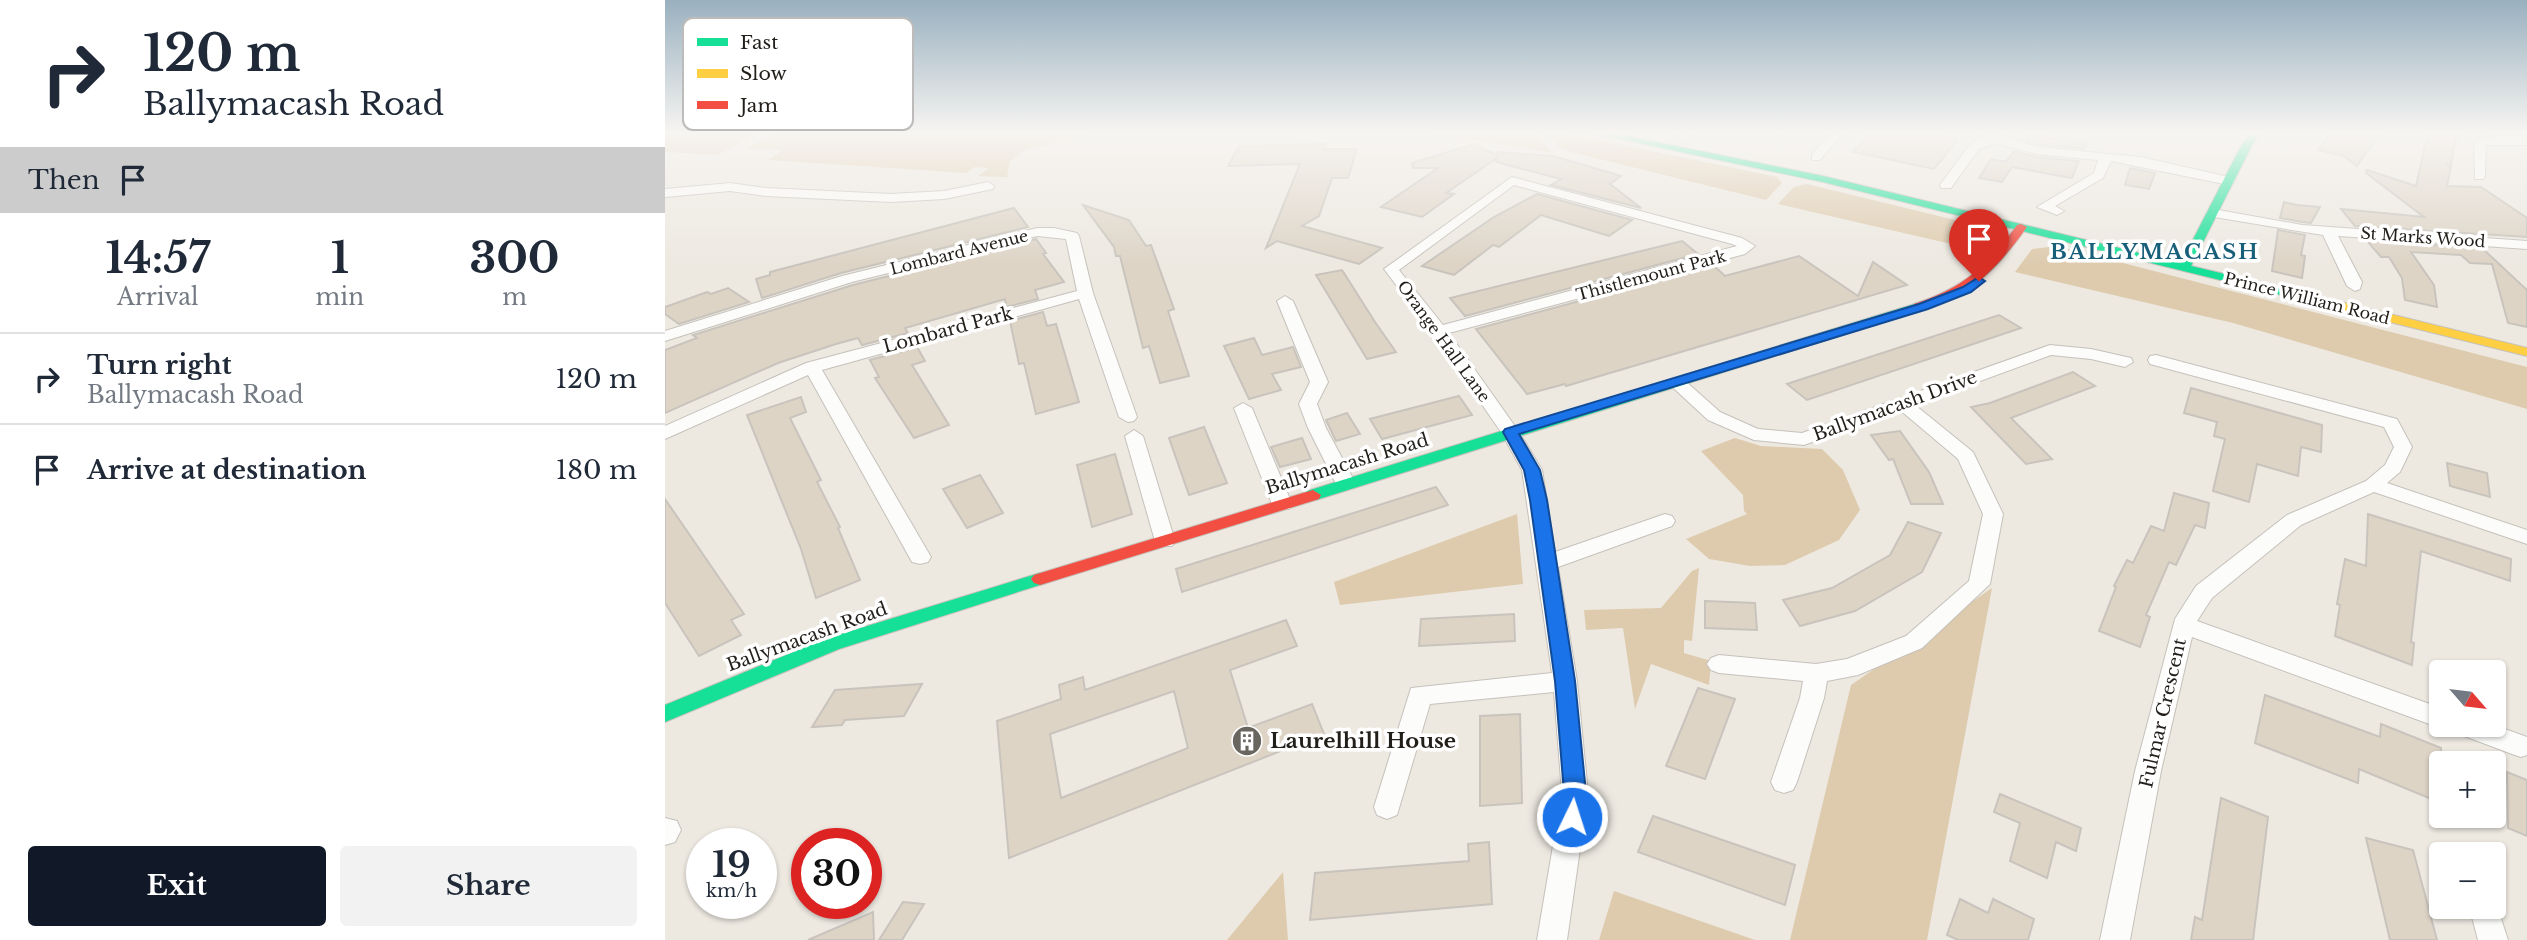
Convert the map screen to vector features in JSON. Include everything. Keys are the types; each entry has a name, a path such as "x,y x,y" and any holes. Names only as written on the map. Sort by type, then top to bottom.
{"main road":[{"name":"Prince William Road","path":"1812,177 2527,352"},
{"path":"2184,268 2231,177"},
{"name":"Ballymacash Road","path":"665,714 832,644 1510,432 1924,307 1967,290 1979,281 2021,228"}],"street":[{"path":"1945,185 1951,177"},
{"path":"2057,211 2044,207 2094,177"},
{"path":"2208,177 2229,181"},
{"name":"Orange Hall Lane","path":"1512,181 1391,269 1439,331 1510,432 1532,470 1565,681 1575,793 1552,940"},
{"name":"Thistlemount Park","path":"1439,331 1739,251 1748,246 1512,181"},
{"path":"665,193 730,187 766,192 891,198 944,195 988,187"},
{"name":"St Marks Wood","path":"2213,213 2273,225 2524,247"},
{"name":"St Marks Wood","path":"2328,231 2336,242 2340,257 2353,273 2355,286"},
{"name":"Lombard Avenue","path":"665,336 847,279 1037,232 1072,236 1085,293 1131,427 1165,541"},
{"name":"Lombard Park","path":"665,433 812,367 1085,293"},
{"path":"1285,301 1319,382 1308,404 1317,428 1346,484"},
{"name":"Ballymacash Drive","path":"1677,383 1714,416 1763,436 1804,439 2050,350 2091,354 2125,362"},
{"name":"Fulmar Crescent","path":"2115,940 2148,771 2183,625 2204,592 2294,520 2373,485 2393,468 2403,447 2391,423 2155,360"},
{"path":"812,367 920,557"},
{"path":"1719,664 1816,673 1850,668 1914,642 1979,584 1993,514 1966,456 1902,403"},
{"path":"1243,408 1282,504"},
{"path":"2373,485 2527,537"},
{"path":"1548,563 1665,521"},
{"path":"2183,625 2429,714"},
{"path":"1784,782 1812,698 1816,673"},
{"path":"1387,807 1420,695 1565,681"},
{"path":"2496,737 2521,746"},
{"path":"2487,919 2493,940"}],"shaded area":[{"path":"1673,177 1777,177 1782,183 1766,200"},
{"path":"1807,184 1980,226 1995,234 1995,240 1976,265 1960,246 1778,204 1794,187"},
{"path":"2057,246 2527,367 2527,409 2233,323 2015,272 2032,249"},
{"path":"1735,438 1761,446 1822,449 1843,470 1860,510 1839,540 1785,565 1750,566 1709,559 1686,539 1747,514 1744,511 1743,495 1701,451"},
{"path":"1517,514 1523,584 1340,605 1334,582"},
{"path":"1699,568 1692,641 1684,640 1684,653 1711,661 1709,685 1651,664 1635,709 1623,628 1586,630 1584,610 1661,608 1692,571"},
{"path":"1992,588 1927,940 1790,940 1851,685"},
{"path":"1283,872 1288,940 1227,940"},
{"path":"1614,891 1755,940 1599,940"}],"building":[{"path":"1295,177 1348,177 1332,178 1319,216 1302,226 1382,248 1359,264 1277,241 1266,248"},
{"path":"1425,177 1470,177 1446,193 1454,194 1422,217 1381,207"},
{"path":"1553,177 1620,177 1610,184 1641,208 1551,185 1561,179"},
{"path":"1980,177 2005,177 2002,182"},
{"path":"2127,177 2154,177 2149,189 2125,185"},
{"path":"2371,177 2388,177 2416,186 2418,177 2449,177 2447,186 2481,187 2527,218 2527,237 2355,226 2341,209 2424,217"},
{"path":"1537,194 1632,220 1609,236 1541,215 1499,247 1493,245 1454,275 1422,266 1494,217"},
{"path":"2284,202 2320,207 2311,223 2302,222 2280,218"},
{"path":"1083,205 1129,220 1146,246 1151,245 1174,309 1168,311 1189,376 1160,383 1149,346 1143,348 1120,256 1116,256 1114,247"},
{"path":"1014,208 1028,227 841,273 762,298 756,279 770,275 770,272"},
{"path":"2278,230 2305,235 2301,255 2305,256 2302,278 2272,271"},
{"path":"1036,239 1046,253 1043,254 1064,282 1035,290 1038,299 1006,307 1005,299 905,328 908,333 862,345 858,338 836,344 778,363 665,413 665,350 697,338 693,335 853,285"},
{"path":"1682,241 1698,254 1465,316 1450,298"},
{"path":"2367,241 2482,248 2527,290 2527,327 2508,323 2492,264 2470,263 2461,255 2411,252 2434,285 2437,307 2405,300 2402,278 2389,257 2381,257"},
{"path":"1799,256 1858,296 1873,262 1907,285 1566,386 1565,384 1527,394 1476,329 1713,265 1725,276"},
{"path":"1342,270 1396,352 1367,359 1316,275"},
{"path":"728,288 749,302 679,324 665,314 665,307 707,292 711,294"},
{"path":"1043,312 1047,326 1056,324 1079,402 1036,414 1024,363 1019,364 1010,321"},
{"path":"1999,315 2021,328 1807,400 1787,384"},
{"path":"1254,338 1262,355 1293,347 1301,367 1272,374 1281,390 1249,399 1224,346"},
{"path":"917,347 925,361 912,365 949,425 914,438 875,378 879,377 870,360"},
{"path":"2073,372 2095,386 2011,418 2052,459 2026,464 1971,407 1990,403"},
{"path":"2191,388 2322,425 2321,452 2301,447 2298,476 2257,464 2249,502 2213,491 2225,439 2214,436 2217,422 2184,413"},
{"path":"1459,396 1472,415 1382,439 1370,419"},
{"path":"801,397 806,412 790,418 821,480 817,482 840,527 838,528 860,580 816,598 801,549 747,415"},
{"path":"1347,413 1360,434 1336,441 1326,420"},
{"path":"1204,427 1227,483 1189,495 1169,438"},
{"path":"1900,431 1929,472 1943,504 1911,504 1893,459 1889,460 1871,435"},
{"path":"1302,438 1311,459 1280,467 1271,447"},
{"path":"1115,454 1132,514 1092,527 1077,465"},
{"path":"2447,463 2487,473 2490,497 2450,486"},
{"path":"980,475 1003,513 967,528 943,489"},
{"path":"1436,487 1448,505 1182,592 1176,569"},
{"path":"2174,493 2209,503 2205,528 2195,525 2176,565 2169,562 2146,615 2150,617 2140,647 2099,631 2116,587 2114,586 2127,560 2133,563 2151,526 2164,531"},
{"path":"665,499 744,614 731,620 741,635 699,656 665,603"},
{"path":"2368,514 2511,559 2510,581 2421,551 2411,642 2414,643 2412,665 2335,636 2340,605 2337,604 2345,559 2366,566"},
{"path":"1908,522 1941,533 1922,572 1855,611 1800,626 1783,600 1832,588 1890,555"},
{"path":"1705,601 1755,603 1757,630 1705,628"},
{"path":"1514,614 1515,641 1419,646 1421,619"},
{"name":"Laurelhill House","path":"1286,620 1297,646 1230,670 1248,728 1312,704 1324,734 1009,858 997,721 1061,699 1059,685 1083,677 1085,690","holes":["1174,691 1188,748 1061,798 1050,734"]},
{"path":"922,684 904,716 845,720 842,725 812,727 835,690"},
{"path":"1698,688 1735,699 1705,779 1666,766"},
{"path":"2265,695 2380,737 2381,724 2441,748 2441,751 2429,751 2429,798 2359,769 2358,783 2255,743"},
{"path":"1520,714 1522,803 1480,806 1480,716"},
{"path":"2507,772 2527,780 2527,836 2508,828"},
{"path":"2000,794 2081,828 2076,851 2056,842 2047,878 2010,861 2020,823 1994,812"},
{"path":"2221,798 2268,817 2253,940 2191,940 2195,917 2202,920"},
{"path":"1653,816 1795,865 1785,905 1638,852"},
{"path":"2366,838 2413,850 2429,919 2431,919 2437,940 2390,940"},
{"path":"1489,842 1492,904 1310,920 1315,873 1469,861 1468,844"},
{"path":"1960,899 1988,913 1993,899 2034,919 2028,940 1958,940 1947,935"},
{"path":"903,902 924,904 902,940 879,940"},
{"path":"857,919 873,919 874,940 808,940"}],"traffic: fast":[{"path":"1812,177 2301,296"},
{"path":"2184,268 2230,177"},
{"path":"1313,495 1918,307"},
{"path":"665,714 832,644 1040,579"}],"traffic: slow":[{"path":"2301,296 2527,352"}],"traffic: jam":[{"path":"1918,307 1952,294 1978,278 2021,227"},
{"path":"1040,579 1313,495"}],"place":[{"name":"Laurelhill House","path":"1247,741"}],"district":[{"name":"BALLYMACASH","path":"2155,252"}],"route":[{"path":"1572,817 1575,793 1565,681 1538,500 1532,470 1510,432 1924,307 1967,290 1979,281"}]}
